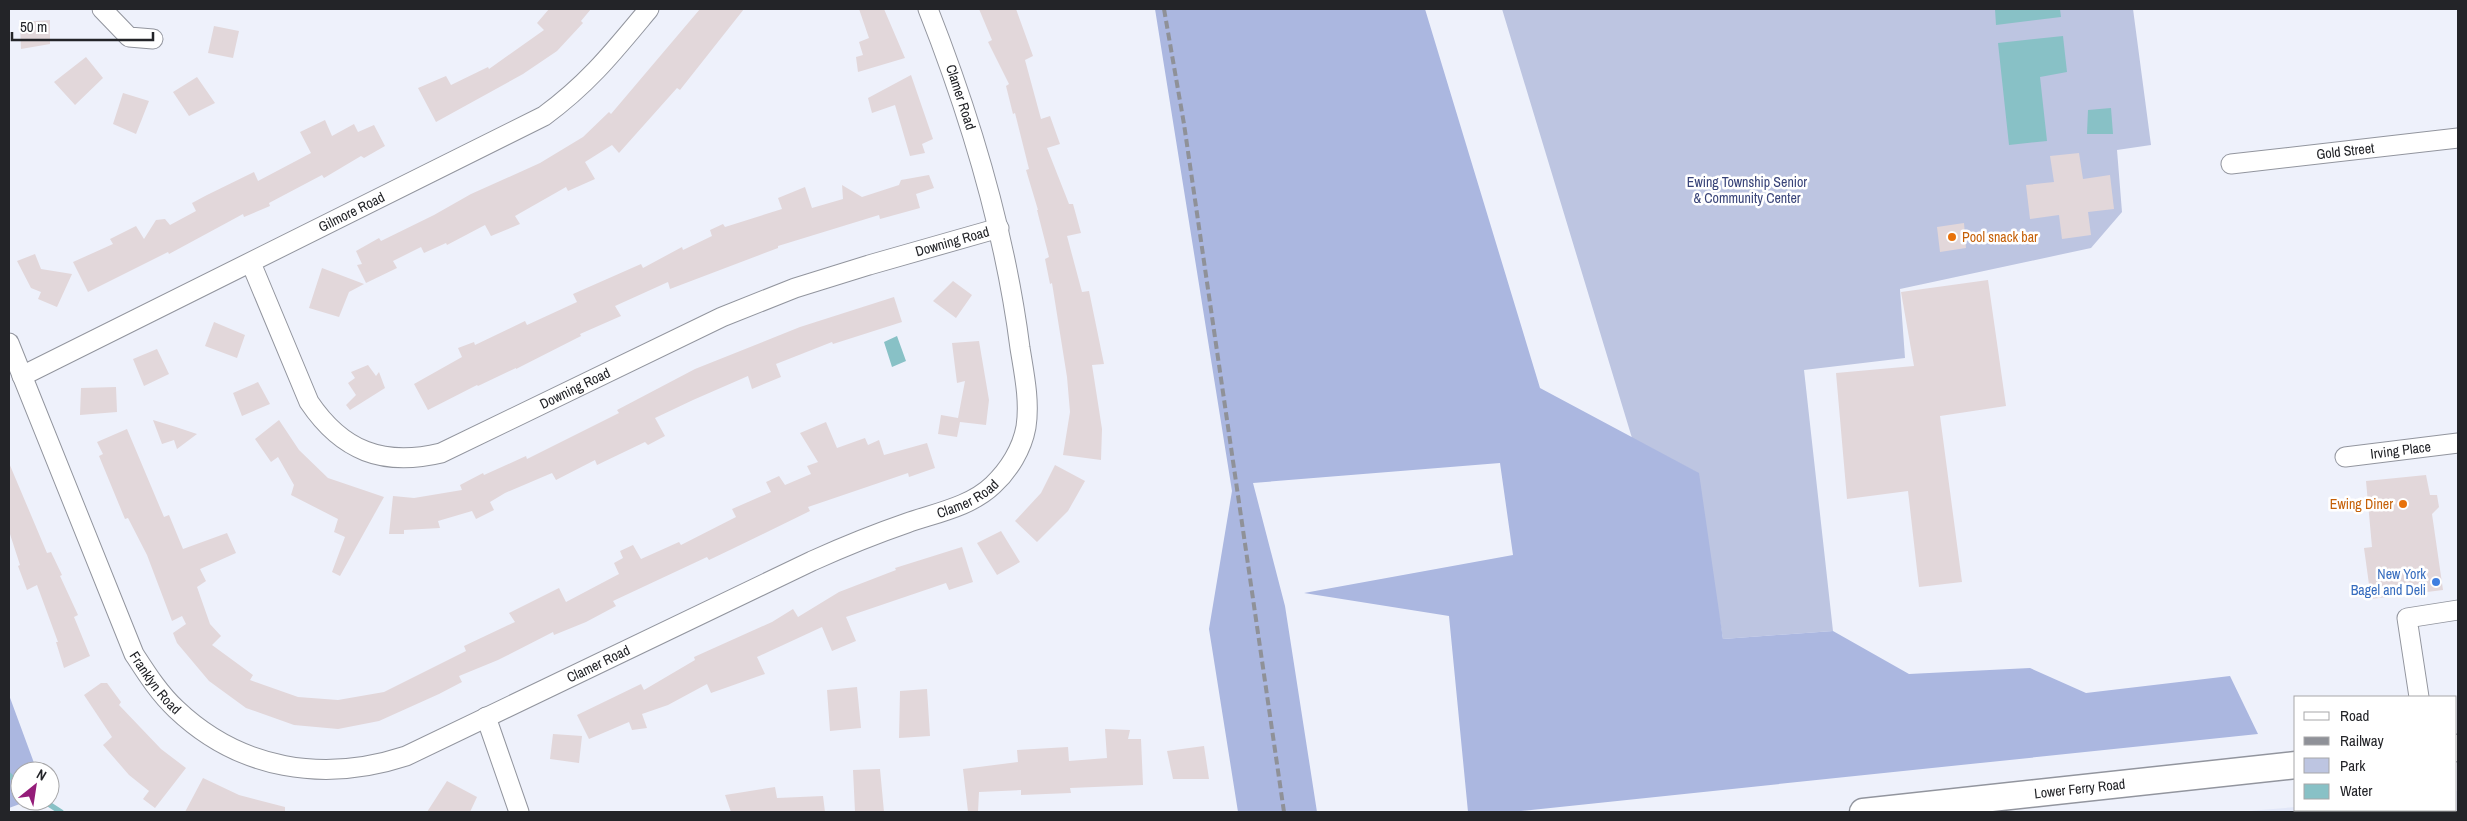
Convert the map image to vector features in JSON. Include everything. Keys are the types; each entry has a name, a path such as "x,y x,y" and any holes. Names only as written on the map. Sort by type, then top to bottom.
{"street":[{"path":"102,9 129,37 152,39"},
{"name":"Gilmore Road","path":"22,376 544,116 572,95 597,72 649,9"},
{"name":"Clamer Road","path":"486,717 812,560 868,537 974,499 992,486 1008,469 1019,448 1026,428 1028,404 1018,326 998,228 979,154 954,74 928,9"},
{"name":"Gold Street","path":"2232,164 2458,138"},
{"name":"Downing Road","path":"251,263 309,402 320,419 336,435 372,454 396,459 419,458 441,453 722,317 795,288 998,228"},
{"name":"Franklyn Road","path":"9,343 134,654 152,683 175,709 201,731 227,747 258,760 292,768 326,771 386,763 406,756 486,717"},
{"name":"Irving Place","path":"2345,457 2458,443"},
{"path":"2419,696 2407,618 2458,610"},
{"path":"486,717 519,812"},
{"name":"Lower Ferry Road","path":"1863,812 2294,766"}],"shaded area":[{"path":"1155,9 1425,9 1540,388 1699,473 1723,639 1833,631 1909,674 2030,668 2086,693 2230,676 2258,734 1511,812 1468,812 1449,616 1304,593 1513,555 1500,463 1253,483 1285,606 1317,812 1238,812 1209,629 1232,491"},
{"path":"9,695 33,761 10,761 9,808"},
{"path":"2458,791 2458,812 2237,812 2294,807 2294,811 2457,811"}],"green space":[{"name":"Ewing Township Senior & Community Center","path":"1502,9 2133,9 2151,145 2117,150 2122,212 2091,248 1900,289 1905,358 1804,370 1833,631 1723,639 1694,471 1632,438"}],"water":[{"path":"1995,9 2060,9 2061,17 1996,25"},
{"path":"2063,36 2067,72 2040,77 2047,141 2009,145 1998,43"},
{"path":"2111,108 2113,134 2087,134 2088,110"},
{"path":"897,336 906,361 892,367 884,342"}],"building":[{"path":"549,9 591,9 581,21 583,23 557,51 523,74 436,122 418,88 446,76 451,85 488,67 489,69 544,30 537,23"},
{"path":"700,9 744,9 680,90 677,88 619,153 612,145 585,162 595,179 568,191 566,187 515,216 520,224 491,236 485,225 447,245 446,243 424,253 421,247 393,261 397,268 366,283 357,265 362,264 356,251 379,238 381,241 434,215 471,194 540,163 583,137 609,112 611,114"},
{"path":"859,9 884,9 905,58 858,72 856,57 863,55 859,42 869,38"},
{"path":"979,9 1016,9 1033,56 1025,60 1041,119 1050,116 1060,144 1047,148 1069,204 1073,204 1081,233 1067,236 1082,292 1089,291 1104,364 1092,365 1102,429 1101,460 1063,455 1070,412 1067,377 1052,283 1050,284 1045,259 1049,257 1026,170 1029,169 1015,113 1013,114 1006,86 1009,84 988,42 992,40"},
{"path":"50,20 50,44 21,49 20,22"},
{"path":"214,26 239,31 233,58 208,53"},
{"path":"86,57 103,78 75,105 54,82"},
{"path":"911,75 933,139 922,144 925,153 910,156 895,105 872,113 868,98"},
{"path":"197,77 215,103 189,116 173,92"},
{"path":"123,93 149,101 136,134 113,124"},
{"path":"325,120 332,136 354,124 358,132 374,125 385,146 364,158 361,156 324,178 322,175 269,203 270,206 244,217 243,214 169,254 168,252 88,292 73,262 113,244 110,239 136,226 144,239 156,220 165,219 170,225 196,211 192,203 207,195 254,172 258,181 311,153 300,132"},
{"path":"2079,153 2083,179 2110,175 2114,209 2088,212 2091,235 2062,239 2059,215 2030,219 2026,185 2054,182 2050,156"},
{"path":"929,175 934,188 916,194 920,208 880,219 879,215 778,246 778,248 670,289 668,282 615,306 621,316 580,334 581,336 516,369 477,385 428,410 414,384 462,357 458,348 474,342 475,345 525,321 527,325 577,302 573,294 641,264 643,268 682,247 683,250 712,236 710,230 723,224 725,227 782,209 778,198 805,187 812,208 843,199 842,185 862,197 899,185 901,180"},
{"name":"Pool snack bar","path":"1964,223 1966,248 1940,252 1937,227"},
{"path":"35,254 41,269 72,274 57,307 38,299 41,292 31,288 17,261"},
{"path":"322,268 364,284 349,292 339,317 309,308"},
{"path":"1988,280 2006,406 1940,416 1962,582 1919,587 1908,491 1847,499 1836,373 1914,366 1901,292"},
{"path":"953,281 972,295 956,318 933,301"},
{"path":"894,297 902,322 833,344 832,342 776,364 781,377 752,389 748,376 655,418 665,436 648,445 645,442 597,465 595,460 556,480 552,473 505,493 490,502 494,510 476,519 472,511 438,521 440,528 404,530 404,534 389,534 393,496 414,498 462,490 460,485 483,473 484,475 526,456 527,459 619,413 617,410 695,369 800,327"},
{"path":"214,322 245,335 237,358 205,346"},
{"path":"979,341 989,400 986,425 960,422 957,437 938,434 941,415 958,418 965,381 957,383 952,343"},
{"path":"157,349 169,374 144,386 133,359"},
{"path":"368,365 376,376 379,372 385,388 350,410 346,405 356,395 348,383 355,378 351,372"},
{"path":"258,382 270,404 242,416 233,393"},
{"path":"116,387 117,412 80,415 81,388"},
{"path":"153,420 197,434 177,449 174,440 162,444"},
{"path":"279,420 299,450 328,478 384,497 340,576 332,572 345,537 334,532 338,519 291,495 294,485 278,457 271,462 255,439"},
{"path":"826,422 837,448 865,438 868,445 879,440 884,455 927,443 935,468 909,477 908,473 808,507 810,511 732,549 709,560 707,557 613,601 616,606 586,622 554,635 553,632 498,660 459,676 462,682 439,694 379,721 338,729 294,725 246,708 209,681 177,643 173,633 186,624 182,616 172,621 147,555 128,518 125,519 99,456 103,454 97,442 127,429 164,517 169,515 183,549 227,533 236,553 200,569 206,581 197,587 210,624 221,636 212,645 253,675 250,680 298,697 338,700 384,692 466,651 464,646 515,622 509,613 559,588 566,602 619,574 614,563 623,558 620,551 633,545 641,559 679,542 681,545 736,517 732,509 771,492 766,482 779,476 785,485 811,474 807,466 818,462 800,433"},
{"path":"9,463 47,553 51,552 62,575 60,576 78,615 74,617 90,656 64,668 56,642 58,642 37,585 27,590 18,566 20,565 9,531"},
{"path":"1055,465 1085,481 1068,511 1037,542 1015,521 1041,493"},
{"path":"2426,475 2430,495 2437,495 2439,507 2432,514 2443,590 2371,599 2364,548 2372,547 2366,481"},
{"path":"1001,531 1020,562 997,575 977,543"},
{"path":"962,547 973,582 949,590 946,583 846,617 856,641 832,651 822,627 757,657 765,674 711,693 707,684 668,705 642,714 647,728 632,730 629,722 589,739 577,715 641,684 644,690 695,660 694,657 772,622 793,609 798,617 839,592 896,570 895,568"},
{"path":"101,683 107,683 121,702 119,705 161,749 186,768 155,808 143,799 149,791 129,775 103,745 112,737 84,695"},
{"path":"857,687 861,728 830,731 827,690"},
{"path":"927,689 930,736 899,738 900,691"},
{"path":"1105,729 1130,730 1128,739 1141,739 1143,785 1070,788 1071,793 1021,795 1021,790 979,792 978,812 968,812 963,769 1018,762 1017,750 1068,747 1069,761 1107,758"},
{"path":"553,734 582,736 579,763 550,759"},
{"path":"1204,746 1209,779 1173,779 1167,751"},
{"path":"880,769 884,812 855,812 853,770"},
{"path":"203,778 239,795 285,807 285,812 185,812"},
{"path":"447,781 477,797 470,812 427,812"},
{"path":"775,787 777,798 823,796 825,812 731,812 725,795"}],"railway":[{"path":"1164,9 1184,124 1284,812"}],"place":[{"name":"Pool snack bar","path":"1952,237"},
{"name":"Ewing Diner","path":"2403,504"},
{"name":"New York Bagel and Deli","path":"2436,582"}]}
